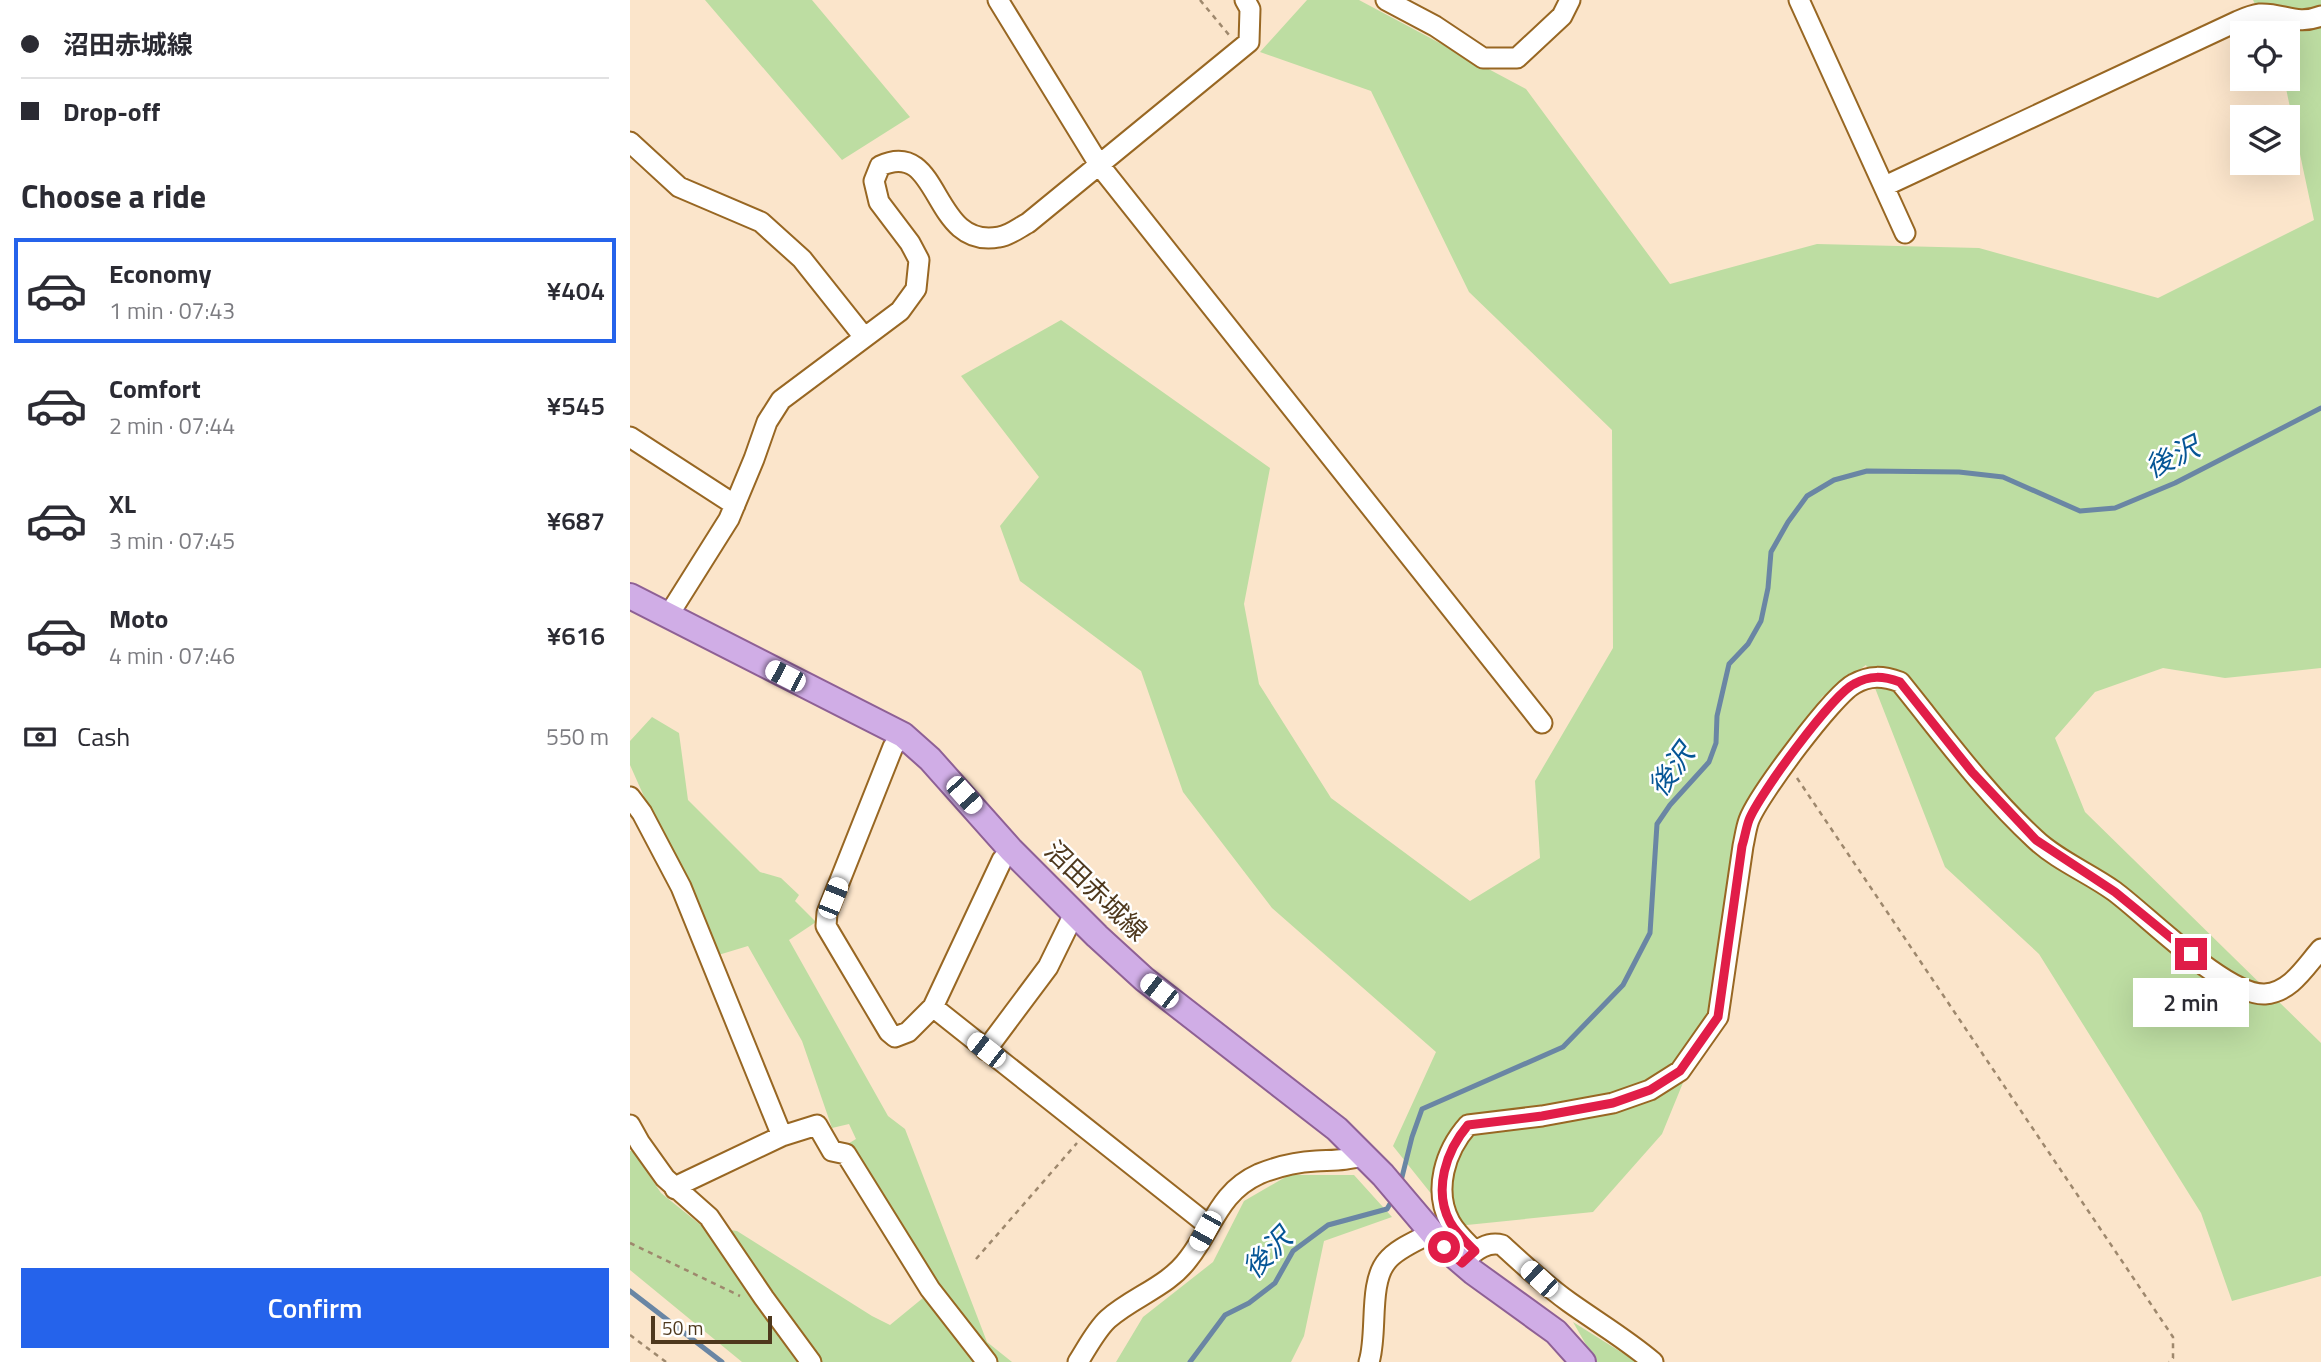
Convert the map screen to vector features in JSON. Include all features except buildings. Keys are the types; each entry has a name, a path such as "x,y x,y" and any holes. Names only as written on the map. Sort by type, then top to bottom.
{"main road":[{"name":"沼田赤城線","path":"630,596 903,735 938,766 1010,850 1144,979 1337,1129 1383,1175 1444,1247 1468,1257 1556,1332 1583,1362"}],"street":[{"path":"998,0 1100,166 1542,723"},
{"path":"668,616 729,519 767,422 781,400 900,311 916,289 919,260 910,243 879,202 874,181 880,166 893,160 911,163 920,169 954,222 972,237 1000,237 1028,223 1249,42 1250,9 1245,0"},
{"path":"1386,0 1435,26 1483,58 1506,59 1517,58 1562,16 1570,0"},
{"path":"1799,0 1905,233"},
{"path":"1885,186 2238,21 2257,14 2270,14 2295,21 2308,21 2321,16"},
{"path":"630,142 680,187 761,222 802,259 864,337"},
{"path":"630,437 735,505"},
{"path":"1653,1362 1627,1340 1539,1279 1502,1245 1488,1244 1468,1257 1441,1197 1444,1170 1455,1140 1468,1125 1613,1103 1650,1090 1680,1071 1718,1017 1742,846 1749,818 1786,762 1838,695 1852,684 1882,675 1900,682 1972,772 2036,840 2115,892 2191,954 2238,988 2263,994 2284,990 2321,949"},
{"path":"903,735 893,747 827,913 826,926 889,1032 895,1037 908,1032 933,1007 1002,860 1010,850"},
{"path":"630,797 648,824 681,887 782,1136"},
{"path":"986,1050 1048,967 1074,914"},
{"path":"933,1007 1208,1225"},
{"path":"630,1125 640,1143 675,1189 709,1216 811,1362"},
{"path":"675,1189 782,1136 817,1125 832,1151 846,1153 929,1289 987,1362"},
{"path":"1078,1362 1107,1320 1175,1276 1234,1190 1258,1175 1294,1164 1351,1160 1363,1155"},
{"path":"1369,1362 1378,1283 1383,1268 1426,1224"}],"path":[{"path":"1200,0 1241,49"},
{"path":"1786,762 2173,1337 2173,1358 2169,1362"},
{"path":"976,1259 1088,1130"},
{"path":"630,1243 741,1296"},
{"path":"630,1335 666,1362"},
{"path":"2173,1358 2177,1362"}],"green space":[{"path":"705,0 812,0 910,117 842,160"},
{"path":"1307,0 1359,0 1526,89 1670,284 1817,244 1979,248 2158,298 2314,220 2300,154 2300,105 2290,105 2287,91 2300,91 2300,21 2263,21 2253,0 2321,0 2321,668 2225,678 2163,668 2095,692 2055,738 2085,812 2321,1043 2321,1276 2232,1301 2201,1213 2039,954 1945,867 1866,665 1822,697 1744,813 1712,1012 1662,1134 1593,1212 1457,1226 1393,1146 1436,1052 1272,908 1183,792 1141,671 1020,581 1000,526 1039,477 961,376 1061,320 1270,468 1244,604 1259,684 1331,798 1470,901 1540,858 1535,781 1613,648 1612,430 1469,292 1371,91 1260,52"},
{"path":"652,717 679,733 688,800 760,872 781,878 799,895 795,901 816,922 789,940 888,1116 905,1129 987,1342 1012,1362 742,1362 630,1270 630,1151 633,1151 661,1193 702,1226 737,1231 890,1325 940,1284 846,1145 856,1139 849,1124 832,1128 802,1041 748,946 715,956 630,765 630,741"},
{"path":"1289,1175 1354,1175 1392,1217 1324,1241 1304,1336 1291,1362 1116,1362 1143,1317 1213,1262 1244,1201"},
{"path":"1573,1322 1637,1362 1596,1362"}],"waterway":[{"name":"後沢","path":"1400,1185 1422,1109 1563,1047 1623,985 1650,933 1657,824 1670,805 1709,762 1716,743 1717,716 1729,664 1748,644 1761,621 1768,588 1771,552 1807,496 1834,480 1867,471 1959,472 2003,477 2080,511 2115,508 2175,483 2321,408"},
{"name":"後沢","path":"1190,1362 1225,1315 1249,1303 1275,1283 1293,1251 1328,1225 1387,1209 1394,1197"},
{"path":"630,1291 722,1362"}],"route":[{"path":"1444,1247 1462,1263 1475,1251 1450,1222 1441,1197 1444,1170 1455,1140 1468,1125 1542,1116 1613,1103 1650,1090 1680,1071 1718,1017 1742,846 1749,818 1786,762 1838,695 1852,684 1882,675 1900,682 1972,772 2036,840 2115,892 2191,954"}]}
